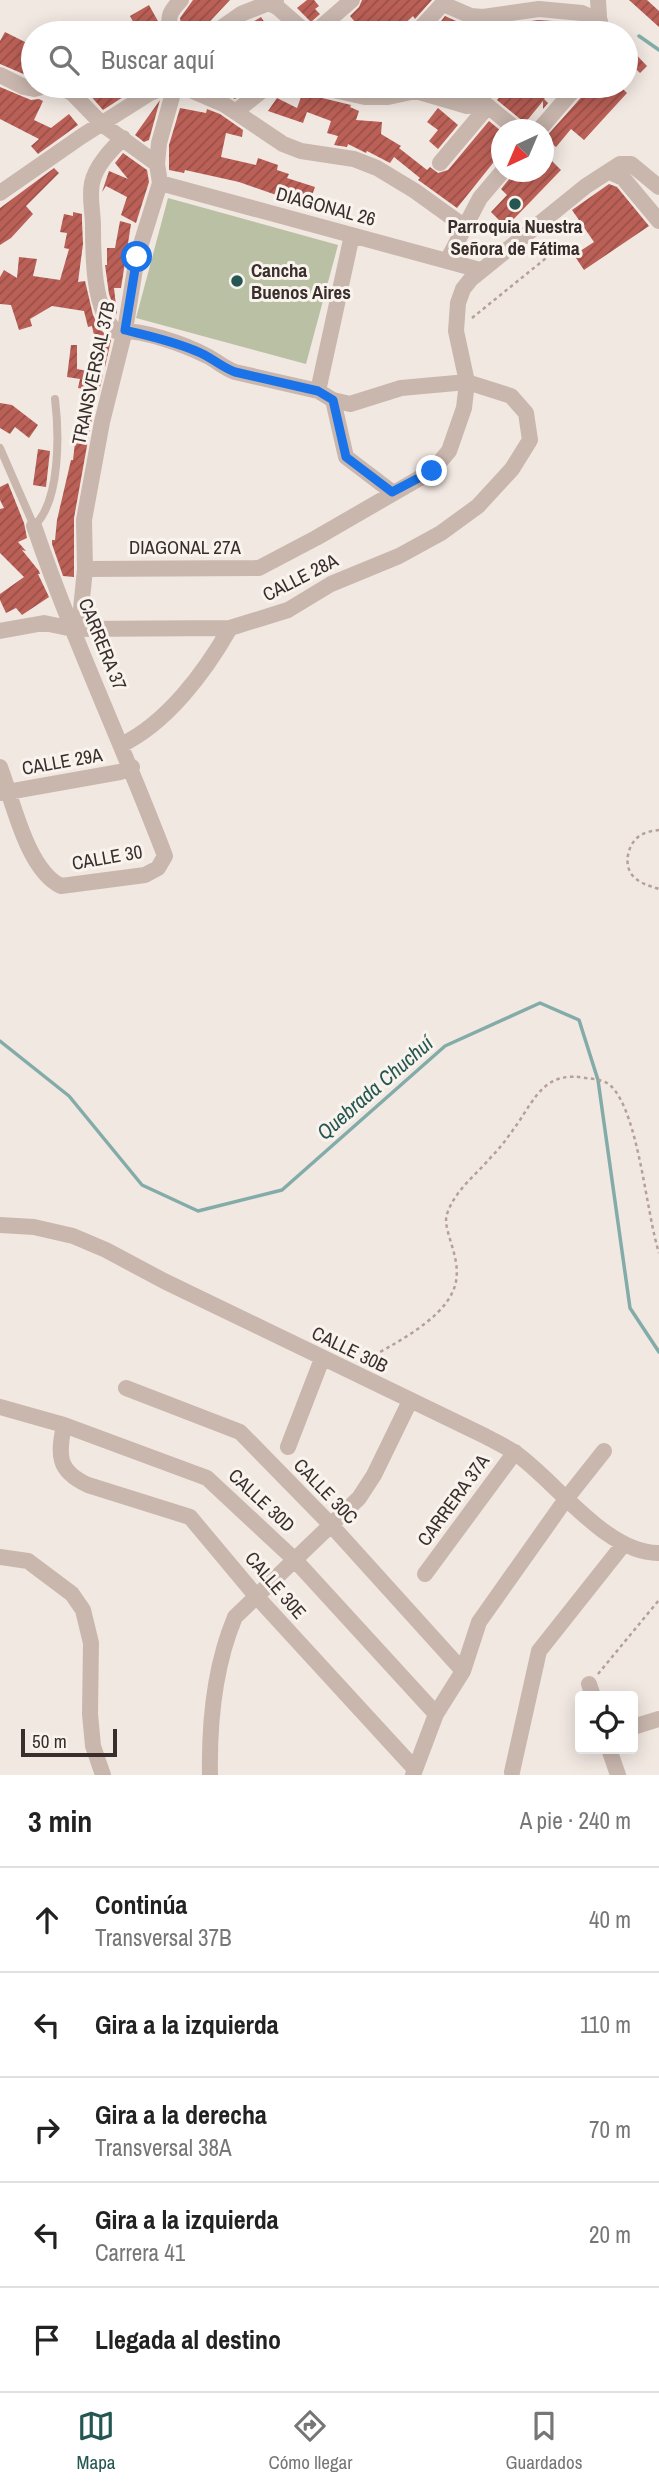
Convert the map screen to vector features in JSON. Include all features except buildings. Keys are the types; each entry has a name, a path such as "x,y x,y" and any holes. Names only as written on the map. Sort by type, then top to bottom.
{"street":[{"path":"169,21 172,8 181,0"},
{"path":"328,21 352,0"},
{"path":"598,0 600,21"},
{"path":"231,21 272,1 293,21"},
{"path":"430,21 445,2 471,16 483,17 515,7 582,13 592,21"},
{"path":"0,75 21,86"},
{"path":"77,98 102,124 156,164"},
{"path":"0,193 142,98"},
{"name":"TRANSVERSAL 37B","path":"73,629 80,619 85,569 83,520 102,422 125,330 137,257 160,183 156,164 172,98"},
{"path":"209,98 225,105 283,145 301,151 354,159 377,168 465,227"},
{"path":"235,112 253,98"},
{"path":"440,98 467,106 486,104"},
{"path":"480,98 504,119"},
{"path":"548,119 567,98"},
{"path":"440,163 486,104"},
{"path":"123,138 108,153 92,181 95,279 107,324 116,331 125,330 198,351 223,368 235,372 318,391 333,400 350,404 401,388 467,382 456,331 458,303 463,289 480,270 586,186 620,164 631,164 659,187"},
{"path":"609,172 623,178 659,221"},
{"path":"448,259 480,198 494,182"},
{"name":"DIAGONAL 26","path":"160,183 448,259 480,270"},
{"path":"318,391 352,235"},
{"name":"DIAGONAL 27A","path":"85,569 259,568 432,471 449,452 464,408 467,382"},
{"name":"CALLE 28A","path":"0,631 44,623 73,629 230,628 288,610 331,584 399,556 441,533 478,506 512,469 530,440 527,413 511,396 467,382"},
{"path":"333,400 346,457 392,492"},
{"name":"CARRERA 37","path":"34,526 73,629 132,767 165,856"},
{"path":"121,745 153,725 188,688 205,668 230,628"},
{"path":"0,767 5,793"},
{"name":"CALLE 29A","path":"5,793 120,772 132,767"},
{"name":"CALLE 30","path":"5,793 32,853 49,880 61,886 145,875 158,868 165,856"},
{"name":"CALLE 30B","path":"0,1225 34,1227 73,1236 106,1250 514,1452 623,1545 647,1553 659,1553"},
{"path":"288,1447 322,1359"},
{"name":"CALLE 30C","path":"126,1388 240,1432 331,1525 463,1671"},
{"path":"210,1775 211,1718 220,1661 235,1617 359,1498 374,1475 410,1401"},
{"name":"CALLE 30D","path":"0,1407 64,1425 202,1475 295,1560 436,1714"},
{"name":"CALLE 30E","path":"64,1425 60,1445 66,1472 75,1479 190,1517 257,1597 414,1772"},
{"path":"414,1772 436,1714 463,1671 479,1622 566,1499 604,1451"},
{"name":"CARRERA 37A","path":"425,1574 514,1452"},
{"path":"512,1772 539,1651 623,1545"},
{"path":"0,1557 28,1561 72,1594 83,1610 91,1643 90,1714 93,1746 103,1775"},
{"path":"638,1725 659,1719"},
{"path":"611,1754 618,1775"}],"lane":[{"path":"34,526 46,510 50,498 59,429 55,399"},
{"name":"CARRERA 37","path":"0,448 34,526"}],"path":[{"path":"456,331 561,246"},
{"path":"659,830 638,836 632,843 627,858 629,871 635,878 659,889"},
{"path":"348,1371 410,1334 438,1311 453,1292 458,1270 445,1218 453,1198 495,1154 537,1094 551,1080 573,1075 610,1085 625,1110 634,1138 649,1219 659,1253"},
{"path":"591,1690 659,1600"}],"green space":[{"name":"Cancha Buenos Aires","path":"168,198 338,245 306,364 136,318"}],"waterway":[{"path":"639,36 659,50"},
{"name":"Quebrada Chuchuí","path":"0,1041 69,1096 142,1185 198,1211 282,1190 445,1046 540,1003 579,1020 598,1080 630,1308 659,1352"}],"place":[{"name":"Parroquia Nuestra Señora de Fátima","path":"515,204"},
{"name":"Cancha Buenos Aires","path":"237,281"}],"route":[{"path":"137,257 125,330 198,351 223,368 318,391 333,400 346,457 392,492 432,471"}]}
